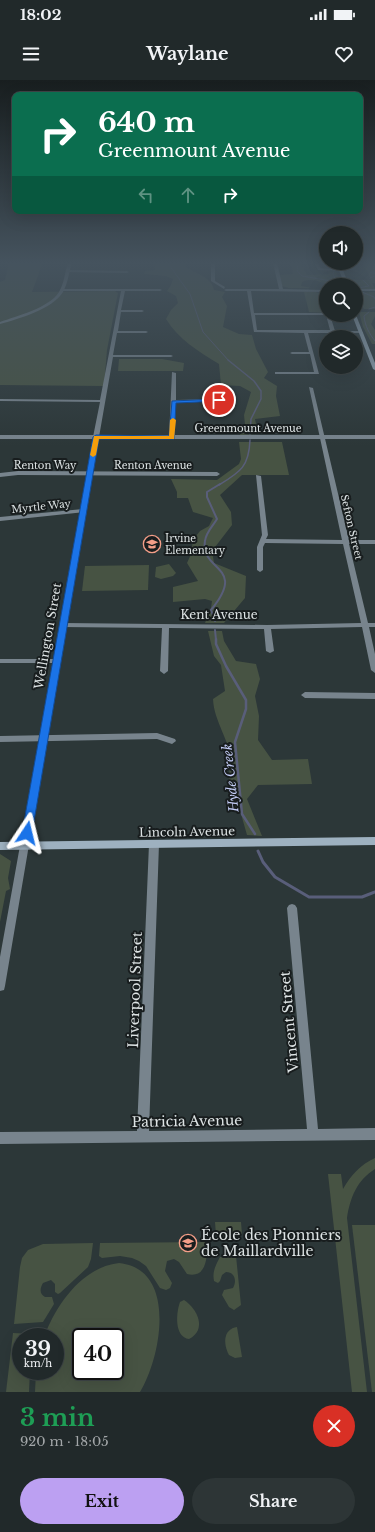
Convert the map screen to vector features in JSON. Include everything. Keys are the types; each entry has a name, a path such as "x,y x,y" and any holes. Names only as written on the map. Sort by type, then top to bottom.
{"main road":[{"path":"363,341 375,369"},
{"name":"Lincoln Avenue","path":"0,846 375,841"}],"street":[{"name":"Wellington Street","path":"0,986 96,437 118,323"},
{"path":"254,323 255,331 319,332"},
{"path":"116,332 146,332"},
{"path":"277,373 317,373 306,332"},
{"path":"292,353 312,353"},
{"path":"111,356 171,356"},
{"path":"172,437 174,373"},
{"name":"Sefton Street","path":"311,388 375,670"},
{"path":"0,400 103,401"},
{"path":"174,402 219,400"},
{"name":"Greenmount Avenue","path":"0,436 375,437"},
{"name":"Renton Way","path":"0,475 18,473 90,474"},
{"name":"Renton Avenue","path":"90,474 217,474"},
{"path":"258,476 265,532 260,547 260,570"},
{"name":"Myrtle Way","path":"0,519 83,511"},
{"path":"263,541 375,542"},
{"name":"Kent Avenue","path":"63,625 267,627 375,625"},
{"path":"164,671 166,626"},
{"path":"267,627 270,651"},
{"path":"0,661 57,661"},
{"path":"305,695 375,696"},
{"path":"0,739 157,736 172,741"},
{"name":"Liverpool Street","path":"143,1136 154,844"},
{"name":"Vincent Street","path":"292,908 313,1134"},
{"name":"Patricia Avenue","path":"0,1138 375,1134"}],"green space":[{"path":"0,323 112,323 107,350 104,386 0,385"},
{"path":"169,323 224,323 223,327 239,334 252,335 256,349 268,372 264,378 277,386 276,396 280,416 255,419 258,434 240,435 245,425 244,415 251,392 240,386 221,385 219,364 196,350"},
{"path":"362,323 371,323 375,330 375,344 372,344"},
{"path":"119,359 162,359 184,363 183,371 118,371"},
{"path":"239,442 282,442 289,475 242,475 220,495 231,512 232,525 212,551 214,563 246,576 245,598 224,623 205,623 212,601 205,599 173,602 173,587 198,581 187,563 191,554 193,540 200,531 209,526 213,518 193,512 188,498 177,498 177,492 171,479 217,480 239,464 241,459"},
{"path":"169,564 176,573 173,576 161,579 155,577 156,567"},
{"path":"149,565 148,590 82,591 85,566"},
{"path":"208,631 222,631 224,641 236,661 256,664 260,679 255,696 259,716 258,740 272,760 308,759 312,784 258,785 247,799 262,836 247,835 233,786 228,777 231,764 230,754 216,715 213,699 225,691 221,665 214,656"},
{"path":"0,854 11,861 8,878 10,889 6,891 0,922"},
{"path":"375,1158 375,1169 363,1178 355,1190 350,1203 347,1218 367,1392 352,1392 328,1174 341,1174 343,1189 356,1171"},
{"path":"215,1222 241,1222 242,1234 216,1235"},
{"path":"352,1225 375,1225 375,1392 372,1392"},
{"path":"207,1242 205,1265 203,1270 199,1273 194,1275 187,1274 179,1262 174,1259 167,1261 165,1271 172,1283 170,1288 166,1290 160,1288 146,1266 139,1261 120,1256 102,1258 99,1256 100,1243"},
{"path":"93,1243 91,1259 88,1267 60,1293 58,1294 55,1292 55,1284 51,1280 43,1283 41,1293 45,1297 52,1297 54,1304 43,1322 14,1324 20,1267 22,1258 28,1250 43,1244"},
{"path":"236,1256 241,1305 234,1310 229,1307 222,1295 224,1290 233,1288 235,1280 233,1275 226,1272 222,1275 218,1283 214,1281 214,1274 220,1257"},
{"path":"119,1263 138,1269 150,1281 157,1297 160,1317 154,1358 148,1377 140,1392 35,1392 36,1380 64,1380 64,1328 48,1328 63,1301 82,1280 93,1272 106,1266"},
{"path":"184,1300 196,1314 199,1325 195,1335 189,1339 181,1334 177,1324 180,1302"},
{"path":"237,1327 242,1357 235,1358 229,1355 225,1342 229,1331 232,1328"},
{"path":"12,1341 12,1380 30,1380 29,1392 6,1392"}],"waterway":[{"name":"Hyde Creek","path":"200,323 203,332 228,360"},
{"path":"366,323 375,341"},
{"name":"Hyde Creek","path":"228,360 254,381 261,391 261,399 251,419 250,434"},
{"name":"Hyde Creek","path":"219,485 242,468 248,457 250,440"},
{"name":"Hyde Creek","path":"215,621 211,610 221,595 225,585 224,577 220,570 209,559 205,551 205,541 208,532 217,519 207,497 207,492 220,484"},
{"name":"Hyde Creek","path":"215,630 216,640"},
{"name":"Hyde Creek","path":"216,640 216,644 226,666 246,700 246,709 235,742 242,814 255,834"},
{"name":"Hyde Creek","path":"258,851 263,862 275,877 309,897 362,897 375,892"}],"slow traffic":[{"path":"93,455 96,437 172,437 173,420"}],"place":[{"name":"Irvine Elementary","path":"152,544"},
{"name":"École des Pionniers de Maillardville","path":"188,1243"}],"route":[{"path":"27,833 96,437 172,437 174,402 206,402 219,400"}]}
